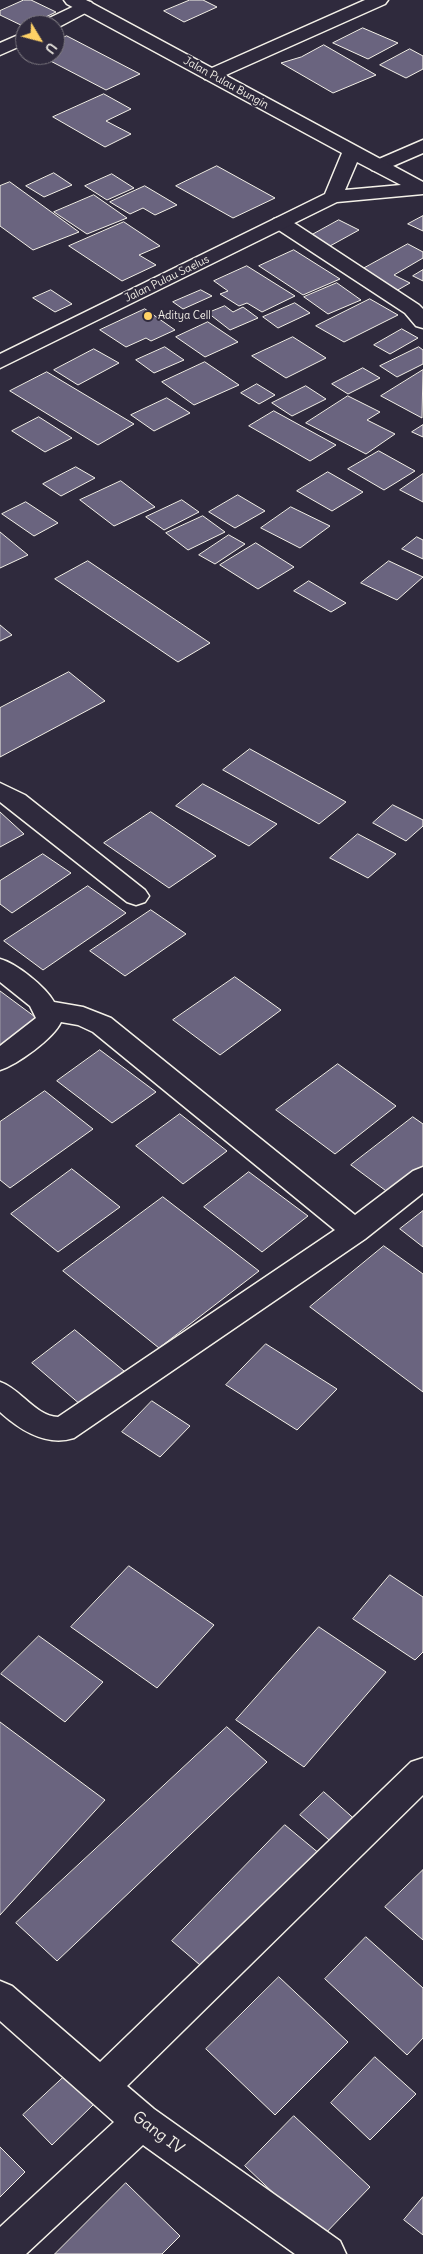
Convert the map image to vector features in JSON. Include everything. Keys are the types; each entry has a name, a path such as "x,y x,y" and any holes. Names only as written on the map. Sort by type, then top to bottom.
{"street":[{"path":"211,75 379,0"},
{"path":"62,15 79,3"},
{"name":"Jalan Pulau Bungin","path":"79,3 422,189"},
{"path":"0,50 15,42"},
{"path":"378,166 423,146"},
{"path":"333,197 352,152"},
{"name":"Jalan Pulau Saelus","path":"0,362 333,197 422,189"},
{"path":"281,223 412,308 423,322"},
{"path":"0,791 16,801 136,896"},
{"path":"0,968 40,1000 47,1010 49,1018 46,1025 0,1060"},
{"path":"47,1010 83,1016 102,1025 355,1231"},
{"path":"0,1394 37,1423 50,1430 64,1429 355,1231 423,1178"},
{"path":"101,2086 423,1773"},
{"name":"Gang IV","path":"2,2004 101,2086 141,2122 327,2254"},
{"path":"0,2253 141,2122"}],"building":[{"path":"24,0 31,0 56,12 50,15 15,15 15,22 0,15 0,11"},
{"path":"190,0 203,0 217,7 184,22 164,11"},
{"path":"363,28 398,43 368,59 333,43"},
{"path":"67,36 140,74 106,90 58,65 65,65 65,37"},
{"path":"324,45 376,75 333,93 281,63 301,57"},
{"path":"410,49 423,56 423,69 406,78 380,65"},
{"path":"104,94 131,109 106,121 131,134 105,147 53,117"},
{"path":"217,166 275,198 233,218 176,186"},
{"path":"54,173 72,185 44,197 26,186"},
{"path":"112,174 134,188 107,200 85,186"},
{"path":"10,182 79,232 33,250 0,226 0,186"},
{"path":"145,186 177,205 155,215 143,208 130,214 110,202"},
{"path":"94,195 127,218 87,234 54,212"},
{"path":"423,216 423,231 408,224"},
{"path":"339,220 359,230 330,246 310,236"},
{"path":"124,222 160,246 139,255 156,265 122,281 69,246"},
{"path":"408,244 423,252 423,258 394,275 410,283 396,291 359,271"},
{"path":"294,250 340,279 303,295 259,266"},
{"path":"247,266 295,296 262,312 247,303 239,306 220,294 228,291 214,281"},
{"path":"423,270 423,281 413,276"},
{"path":"337,283 361,300 328,314 304,297"},
{"path":"51,290 72,304 55,312 33,298"},
{"path":"201,290 212,296 183,309 173,302"},
{"path":"370,299 398,315 344,342 316,326"},
{"path":"295,303 310,313 278,328 263,317"},
{"path":"225,306 233,312 243,307 258,318 230,330 208,313"},
{"path":"145,309 175,330 151,341 146,338 126,347 100,330"},
{"path":"208,322 238,342 205,357 176,337"},
{"path":"402,329 418,338 390,354 374,345"},
{"path":"293,337 326,358 286,378 252,356"},
{"path":"165,347 184,360 154,373 136,360"},
{"path":"419,347 423,350 423,364 397,377 380,366"},
{"path":"94,349 119,363 78,385 54,370"},
{"path":"205,362 239,385 194,405 162,382"},
{"path":"363,368 380,378 348,394 332,384"},
{"path":"423,370 422,418 381,396"},
{"path":"47,372 134,424 98,445 10,391"},
{"path":"257,384 275,395 259,404 241,393"},
{"path":"306,386 326,399 292,416 272,403"},
{"path":"348,396 380,412 367,420 395,434 366,454 306,423"},
{"path":"167,398 190,413 154,431 131,415"},
{"path":"274,411 336,445 310,461 249,426"},
{"path":"39,417 72,438 45,452 12,431"},
{"path":"423,425 423,437 412,432"},
{"path":"379,451 415,471 384,490 348,469"},
{"path":"76,467 95,478 61,496 43,484"},
{"path":"328,472 363,492 332,511 297,491"},
{"path":"423,474 423,502 400,490"},
{"path":"121,481 155,507 114,526 80,500"},
{"path":"238,495 265,511 235,528 209,512"},
{"path":"182,500 199,512 164,530 146,517"},
{"path":"26,502 58,523 34,536 2,514"},
{"path":"291,507 330,526 300,548 261,528"},
{"path":"203,516 225,532 188,550 166,533"},
{"path":"0,532 28,555 0,568"},
{"path":"229,535 245,544 215,564 199,555"},
{"path":"417,537 423,540 423,559 402,549"},
{"path":"256,543 294,567 258,589 220,565"},
{"path":"88,561 210,643 178,662 55,579"},
{"path":"389,561 423,577 397,600 361,583"},
{"path":"309,581 346,603 331,612 294,591"},
{"path":"0,625 12,635 0,641"},
{"path":"69,672 105,701 0,757 0,708"},
{"path":"250,749 346,802 319,824 223,770"},
{"path":"203,784 277,824 249,846 176,806"},
{"path":"393,805 423,820 423,826 406,841 373,823"},
{"path":"0,812 24,834 0,847"},
{"path":"151,812 216,856 169,888 104,843"},
{"path":"358,834 396,854 368,878 330,858"},
{"path":"43,854 71,873 12,913 0,904 0,881"},
{"path":"88,886 126,913 43,970 4,941"},
{"path":"151,910 186,934 125,976 90,951"},
{"path":"235,977 281,1010 220,1055 173,1020"},
{"path":"0,991 42,1022 0,1051"},
{"path":"100,1050 156,1092 112,1123 57,1081"},
{"path":"338,1064 396,1106 335,1154 276,1110"},
{"path":"45,1091 93,1129 10,1188 0,1180 0,1122"},
{"path":"180,1114 227,1151 183,1184 136,1146"},
{"path":"413,1117 423,1124 423,1172 393,1196 351,1165"},
{"path":"72,1169 120,1207 58,1252 11,1214"},
{"path":"249,1172 308,1216 262,1252 204,1207"},
{"path":"163,1197 259,1271 159,1348 63,1271"},
{"path":"423,1211 423,1247 400,1229"},
{"path":"384,1246 423,1274 423,1392 310,1307"},
{"path":"75,1330 124,1371 81,1405 32,1363"},
{"path":"266,1344 337,1389 297,1430 226,1385"},
{"path":"152,1401 190,1426 160,1457 122,1432"},
{"path":"129,1566 214,1625 157,1688 71,1627"},
{"path":"390,1575 423,1597 423,1652 415,1660 353,1619"},
{"path":"319,1627 386,1672 304,1767 236,1720"},
{"path":"39,1636 103,1682 65,1722 1,1674"},
{"path":"0,1722 105,1800 0,1915"},
{"path":"227,1727 267,1762 57,1961 16,1923"},
{"path":"324,1792 359,1823 335,1845 300,1815"},
{"path":"285,1825 320,1854 207,1971 172,1941"},
{"path":"423,1870 423,1940 385,1907"},
{"path":"366,1937 423,1988 423,2038 407,2055 325,1979"},
{"path":"279,1977 348,2042 275,2115 206,2049"},
{"path":"375,2057 416,2094 370,2140 331,2103"},
{"path":"65,2076 94,2104 52,2145 23,2115"},
{"path":"294,2116 370,2187 321,2238 245,2166"},
{"path":"0,2147 25,2172 0,2197"},
{"path":"126,2183 180,2236 162,2254 55,2254"},
{"path":"423,2197 423,2235 404,2220"}],"place":[{"name":"Aditya Cell","path":"148,316"}]}
